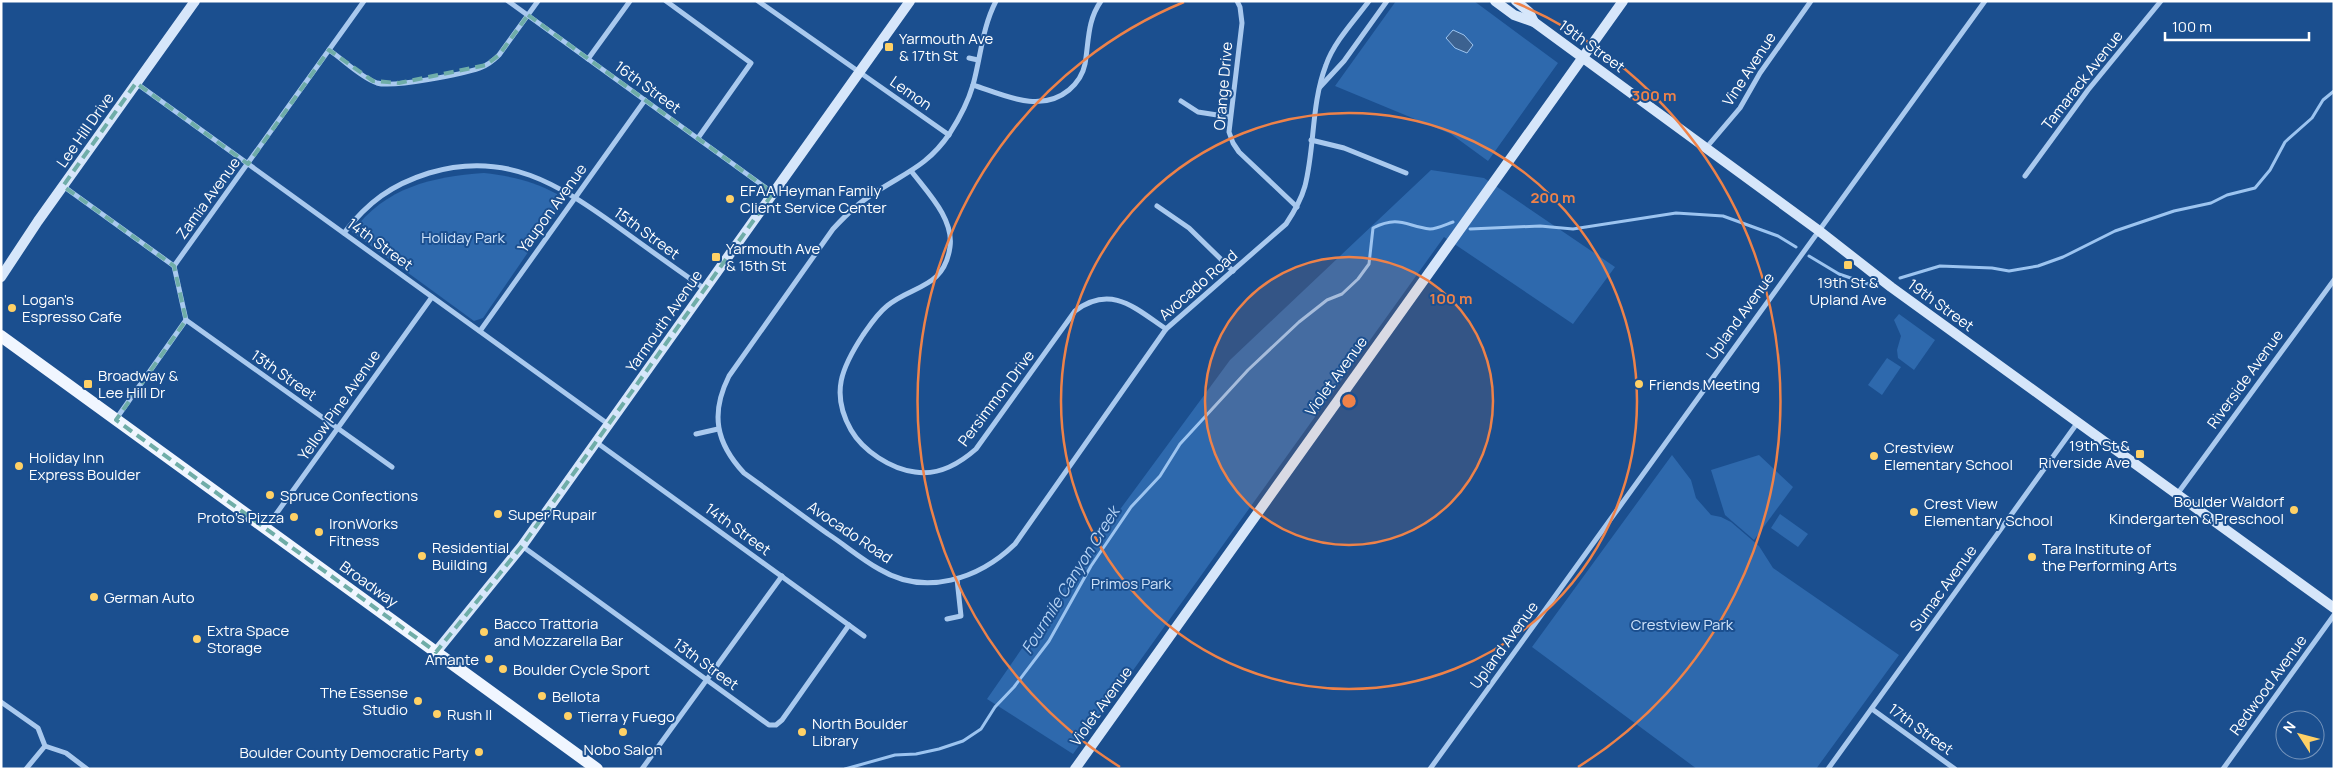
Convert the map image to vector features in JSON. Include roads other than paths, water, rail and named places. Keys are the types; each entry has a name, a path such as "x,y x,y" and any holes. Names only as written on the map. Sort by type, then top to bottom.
{"main road":[{"name":"Broadway","path":"1,336 597,769"}],"street":[{"name":"Lee Hill Drive","path":"1,277 63,186 195,1"},
{"name":"Zamia Avenue","path":"174,266 364,1"},
{"name":"16th Street","path":"508,1 773,192"},
{"path":"329,50 377,83 403,83 470,70 486,65 499,55 538,1"},
{"path":"588,59 630,1"},
{"path":"666,1 751,63 698,138"},
{"path":"758,1 859,73"},
{"name":"Yarmouth Avenue","path":"436,652 522,546 910,1"},
{"name":"Avocado Road","path":"996,1 983,35 973,85 965,106 949,134 937,150 912,172 873,194 849,212 833,229 729,376 722,390 718,410 718,428 723,445 730,458 744,473 879,570 914,581 933,583 957,580 986,568 1015,544 1166,329 1282,229 1297,207 1305,186 1320,87 1328,59 1369,1"},
{"path":"973,85 1028,102 1045,102 1061,96 1071,88 1084,67 1089,27 1101,1"},
{"name":"Orange Drive","path":"1237,1 1240,7 1242,22 1230,117 1230,132 1239,152 1297,207"},
{"path":"1320,87 1344,61 1387,1"},
{"name":"19th Street","path":"1494,1 1514,15 1534,22 1818,230 1886,284 2178,493 2334,608"},
{"name":"19th Street","path":"1516,1 1529,12 1534,22"},
{"name":"Violet Avenue","path":"1074,769 1623,1"},
{"name":"Vine Avenue","path":"1706,148 1740,108 1760,72 1811,1"},
{"name":"Upland Avenue","path":"1430,769 1985,1"},
{"name":"Tamarack Avenue","path":"2025,176 2088,90 2161,1"},
{"path":"969,58 978,60"},
{"name":"Lemon","path":"859,73 949,134"},
{"name":"14th Street","path":"136,83 608,425"},
{"name":"Yaupon Avenue","path":"480,332 645,100"},
{"path":"1181,101 1198,112 1230,117"},
{"path":"1311,140 1344,148 1406,173"},
{"name":"15th Street","path":"344,233 363,210 387,191 425,174 452,168 486,166 513,169 548,182 575,197 705,289"},
{"name":"Persimmon Drive","path":"912,172 945,217 949,229 950,247 946,263 939,274 929,283 901,296 876,316 847,359 840,389 845,419 852,432 862,444 888,464 910,471 932,472 952,467 965,459 976,449 1075,311 1085,304 1096,300 1119,300 1166,329"},
{"path":"63,186 174,266 186,320 116,420"},
{"path":"1157,206 1189,228 1233,272"},
{"name":"Riverside Avenue","path":"2178,493 2334,280"},
{"name":"Yellow Pine Avenue","path":"266,529 432,296"},
{"name":"13th Street","path":"186,320 392,467"},
{"name":"Sumac Avenue","path":"1828,769 2078,422"},
{"path":"696,434 718,428"},
{"name":"14th Street","path":"596,442 864,636"},
{"name":"13th Street","path":"522,546 767,724 776,725 850,626"},
{"path":"642,769 782,576"},
{"path":"947,620 961,616 957,580"},
{"name":"Redwood Avenue","path":"2224,769 2334,615"},
{"path":"1,702 38,728 44,746"},
{"name":"17th Street","path":"1872,709 1956,769"},
{"path":"44,746 54,747 66,753 88,769"},
{"path":"26,769 44,746"}],"waterway":[{"name":"Fourmile Canyon Creek","path":"1900,278 1940,266 1992,268 2009,271 2038,266 2063,257 2115,231 2174,211 2211,203 2227,195 2255,188 2270,170 2285,142 2312,118 2323,100 2334,91"},
{"name":"Fourmile Canyon Creek","path":"1470,229 1540,226 1573,229 1676,213 1723,216 1778,236 1796,247"},
{"name":"Fourmile Canyon Creek","path":"845,769 895,755 916,754 939,749 963,741 981,729 995,707 1014,687 1049,641 1091,566 1131,507 1160,476 1180,444 1248,370 1299,322 1327,300 1342,294 1358,279 1369,264 1373,228 1382,224 1396,222 1430,229 1453,222"},
{"name":"Fourmile Canyon Creek","path":"1809,256 1839,274 1877,287"}],"place":[{"name":"Yarmouth Ave & 17th St","path":"889,47"},
{"name":"EFAA Heyman Family Client Service Center","path":"730,199"},
{"name":"Yarmouth Ave & 15th St","path":"716,257"},
{"name":"19th St & Upland Ave","path":"1848,265"},
{"name":"Logan's Espresso Cafe","path":"12,308"},
{"name":"Broadway & Lee Hill Dr","path":"88,384"},
{"name":"Friends Meeting","path":"1639,384"},
{"name":"19th St & Riverside Ave","path":"2140,454"},
{"name":"Crestview Elementary School","path":"1874,456"},
{"name":"Holiday Inn Express Boulder","path":"19,466"},
{"name":"Spruce Confections","path":"270,495"},
{"name":"Boulder Waldorf Kindergarten & Preschool","path":"2294,510"},
{"name":"Crest View Elementary School","path":"1914,512"},
{"name":"Super Rupair","path":"498,514"},
{"name":"Proto's Pizza","path":"294,517"},
{"name":"IronWorks Fitness","path":"319,532"},
{"name":"Residential Building","path":"422,556"},
{"name":"Tara Institute of the Performing Arts","path":"2032,557"},
{"name":"German Auto","path":"94,597"},
{"name":"Bacco Trattoria and Mozzarella Bar","path":"484,632"},
{"name":"Extra Space Storage","path":"197,639"},
{"name":"Amante","path":"489,659"},
{"name":"Boulder Cycle Sport","path":"503,669"},
{"name":"Bellota","path":"542,696"},
{"name":"The Essense Studio","path":"418,701"},
{"name":"Rush II","path":"437,714"},
{"name":"Tierra y Fuego","path":"568,716"},
{"name":"Nobo Salon","path":"623,732"},
{"name":"North Boulder Library","path":"802,732"},
{"name":"Boulder County Democratic Party","path":"479,752"}],"park label":[{"name":"Holiday Park","path":"463,237"},
{"name":"Primos Park","path":"1131,583"},
{"name":"Crestview Park","path":"1682,624"}]}
